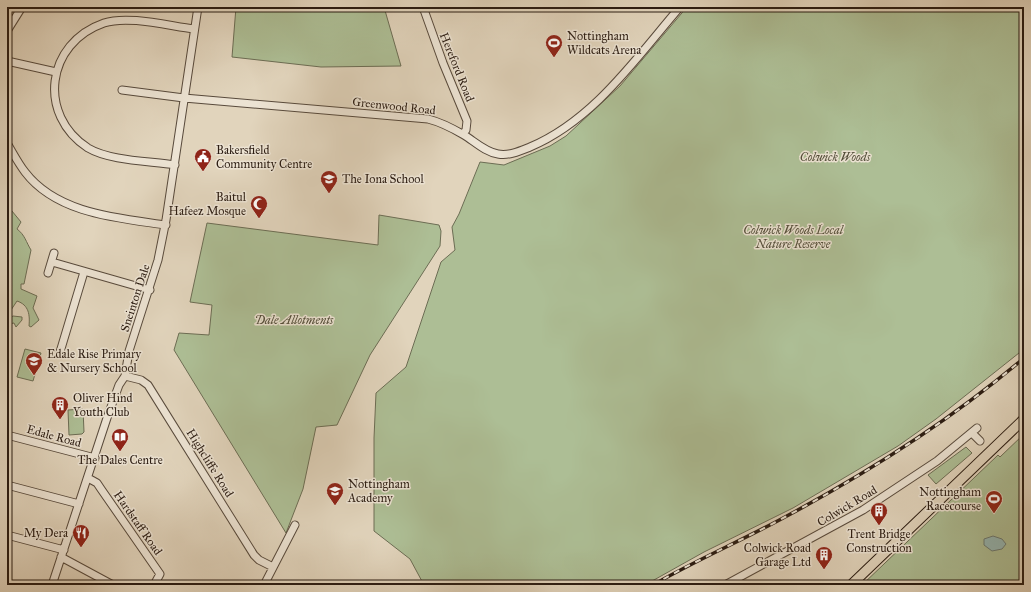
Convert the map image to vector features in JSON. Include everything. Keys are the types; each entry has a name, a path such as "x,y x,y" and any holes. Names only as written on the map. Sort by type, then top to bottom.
{"main road":[{"path":"851,585 1024,419"}],"street":[{"path":"7,31 22,7"},
{"name":"Sneinton Dale","path":"52,585 118,389 125,376 129,351 150,290 158,260 166,225 198,7"},
{"name":"Hereford Road","path":"423,7 437,49 466,121 466,130 463,134"},
{"name":"Greenwood Road","path":"122,90 184,98 428,119 439,122 463,134 490,152 502,154 523,150 550,137 572,122 614,84 680,7"},
{"path":"175,165 112,156 89,148 81,142 70,132 56,104 56,72 64,52 84,32 105,23 128,20 194,29"},
{"path":"7,61 56,72"},
{"path":"7,143 25,173 49,194 75,207 103,216 166,225"},
{"path":"48,273 54,253"},
{"path":"52,262 150,290"},
{"path":"60,352 59,343 84,272"},
{"name":"Highcliffe Road","path":"125,376 141,380 148,385 254,555 259,560 274,567"},
{"name":"Colwick Road","path":"724,585 863,510 937,461 975,430 980,441"},
{"name":"Edale Road","path":"7,435 95,458"},
{"name":"Hardstaff Road","path":"88,478 97,483 160,574 154,585"},
{"path":"7,485 79,504"},
{"path":"264,585 295,525"},
{"path":"7,535 63,554 113,585"}],"green space":[{"path":"236,7 384,7 401,66 321,67 232,57"},
{"name":"Colwick Woods Local Nature Reserve","path":"687,7 1024,7 1024,349 936,419 898,446 793,508 704,552 645,585 424,585 410,559 374,531 374,438 376,393 406,367 441,262 455,250 452,227 459,214 480,162 504,165 550,146 566,136 620,86"},
{"path":"7,205 21,222 17,229 24,236 31,250 24,284 21,284 21,289 37,296 33,308 39,320 31,327 29,326 28,311 24,305 17,301 7,316"},
{"name":"Dale Allotments","path":"379,215 439,225 441,231 440,246 370,355 337,425 316,427 303,489 286,533 174,350 179,333 209,335 212,305 190,302 207,223 378,245"},
{"path":"13,316 22,317 22,320 16,327 14,323 9,324 10,333 7,334 7,320"},
{"path":"25,349 41,353 33,381 17,377"},
{"path":"83,409 84,432 82,434 69,435 68,410"},
{"name":"Nottingham Racecourse","path":"1024,434 1024,585 862,585 998,455 1000,457"},
{"path":"966,447 972,453 936,484 928,475"}],"water":[{"path":"993,536 1002,539 1006,544 1002,549 992,551 984,545 984,539"}],"railway":[{"path":"653,585 785,517 848,482 909,444 968,403 1024,358"}],"place":[{"name":"Nottingham Wildcats Arena","path":"554,58"},
{"name":"Bakersfield Community Centre","path":"203,172"},
{"name":"The Iona School","path":"329,194"},
{"name":"Baitul Hafeez Mosque","path":"259,219"},
{"name":"Edale Rise Primary & Nursery School","path":"34,376"},
{"name":"Oliver Hind Youth Club","path":"60,420"},
{"name":"The Dales Centre","path":"120,452"},
{"name":"Nottingham Academy","path":"335,506"},
{"name":"Nottingham Racecourse","path":"994,514"},
{"name":"Trent Bridge Construction","path":"879,526"},
{"name":"My Dera","path":"81,548"},
{"name":"Colwick Road Garage Ltd","path":"824,570"}],"park label":[{"name":"Colwick Woods","path":"835,157"}]}
